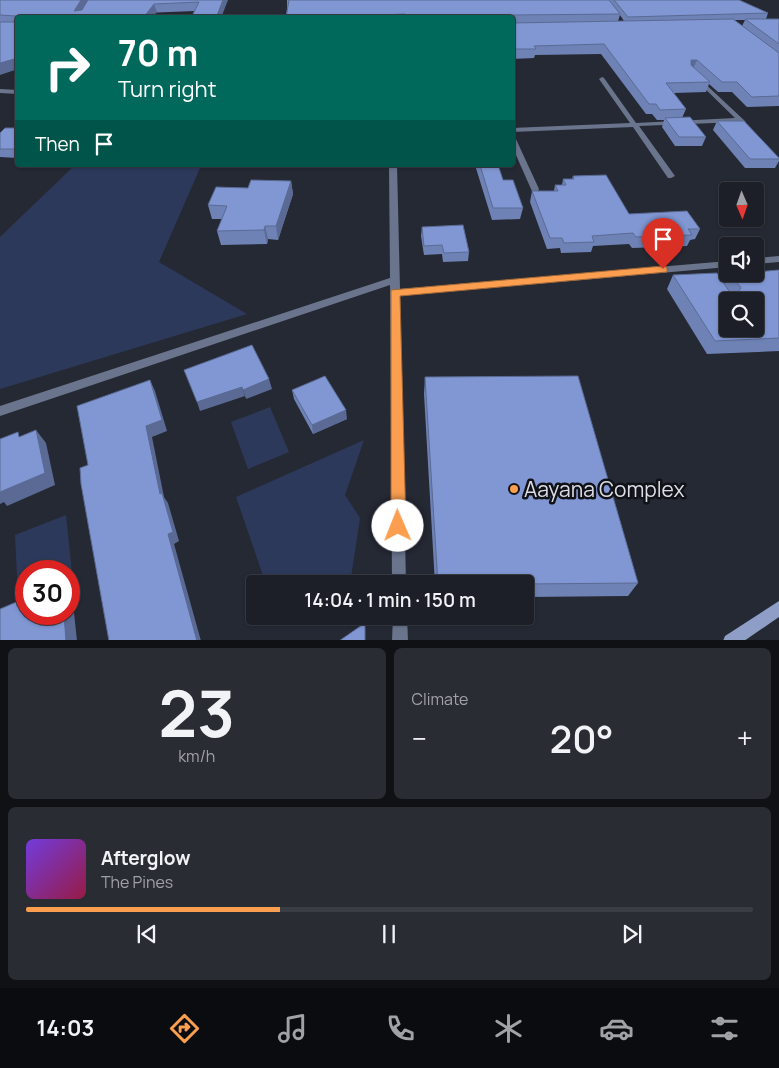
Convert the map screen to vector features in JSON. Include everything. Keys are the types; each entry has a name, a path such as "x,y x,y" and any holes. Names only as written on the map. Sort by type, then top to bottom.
{"main road":[{"path":"730,640 779,608"}],"street":[{"path":"691,72 747,126"},
{"path":"602,79 671,176"},
{"path":"0,91 15,92"},
{"path":"515,130 740,120"},
{"path":"515,144 535,189"},
{"path":"393,167 399,575"},
{"path":"764,260 779,259"},
{"path":"395,293 719,265"},
{"path":"702,266 708,275"},
{"path":"0,411 395,280"},
{"path":"400,625 400,640"}],"shaded area":[{"path":"73,167 200,168 159,262 247,314 0,389 0,237"},
{"path":"270,407 289,452 248,469 231,422"},
{"path":"364,440 345,495 360,518 351,575 263,575 236,497"},
{"path":"66,515 71,560 16,560 15,535"}],"building":[{"path":"0,0 81,0 74,11 82,10 88,0 223,0 217,15 192,15 199,2 154,4 145,15 0,15"},
{"path":"289,0 609,0 620,14 513,15 286,15"},
{"path":"614,0 739,0 768,13 628,17"},
{"path":"15,19 15,59 0,63 0,22 14,22"},
{"path":"733,19 779,53 779,96 752,97 737,82 722,82 697,60 691,60 691,65 710,82 666,83 686,109 660,110 656,104 649,104 604,44 534,46 536,49 515,49 515,23"},
{"path":"745,19 779,19 779,44"},
{"path":"690,117 706,137 679,137 665,118"},
{"path":"717,121 744,121 779,159 750,159"},
{"path":"5,128 15,128 15,149 0,149 0,133"},
{"path":"481,167 499,167 503,180 513,180 523,208 493,208"},
{"path":"606,175 629,214 687,211 700,229 688,229 692,235 636,237 633,233 592,236 594,242 564,243 562,238 550,238 532,191 558,191 555,185 566,185 563,179 574,179 573,176"},
{"path":"251,180 291,181 276,226 265,226 264,230 217,231 227,206 208,205 216,187 248,188"},
{"path":"463,225 469,252 444,253 442,245 424,246 422,227"},
{"path":"779,270 779,338 715,341 673,275 717,273 719,282 723,282 730,292 719,292 719,337 764,337 764,292 738,292 741,288 737,282 764,282 764,271"},
{"path":"252,345 269,379 243,390 242,387 197,402 184,370"},
{"path":"325,376 346,410 312,425 292,390"},
{"name":"Aayana Complex","path":"578,376 638,583 534,584 534,575 437,575 425,377"},
{"path":"150,380 162,420 146,426 160,494 162,493 173,532 168,534 197,640 109,640 81,484 80,468 88,465 77,406"},
{"path":"36,430 45,473 0,492 0,439 18,432 19,437"},
{"path":"15,603 15,625 65,625 66,640 0,640 0,609"},
{"path":"362,625 365,625 365,640 340,640"}],"place":[{"name":"Aayana Complex","path":"514,489"}],"route":[{"path":"398,526 395,293 663,269"}]}
